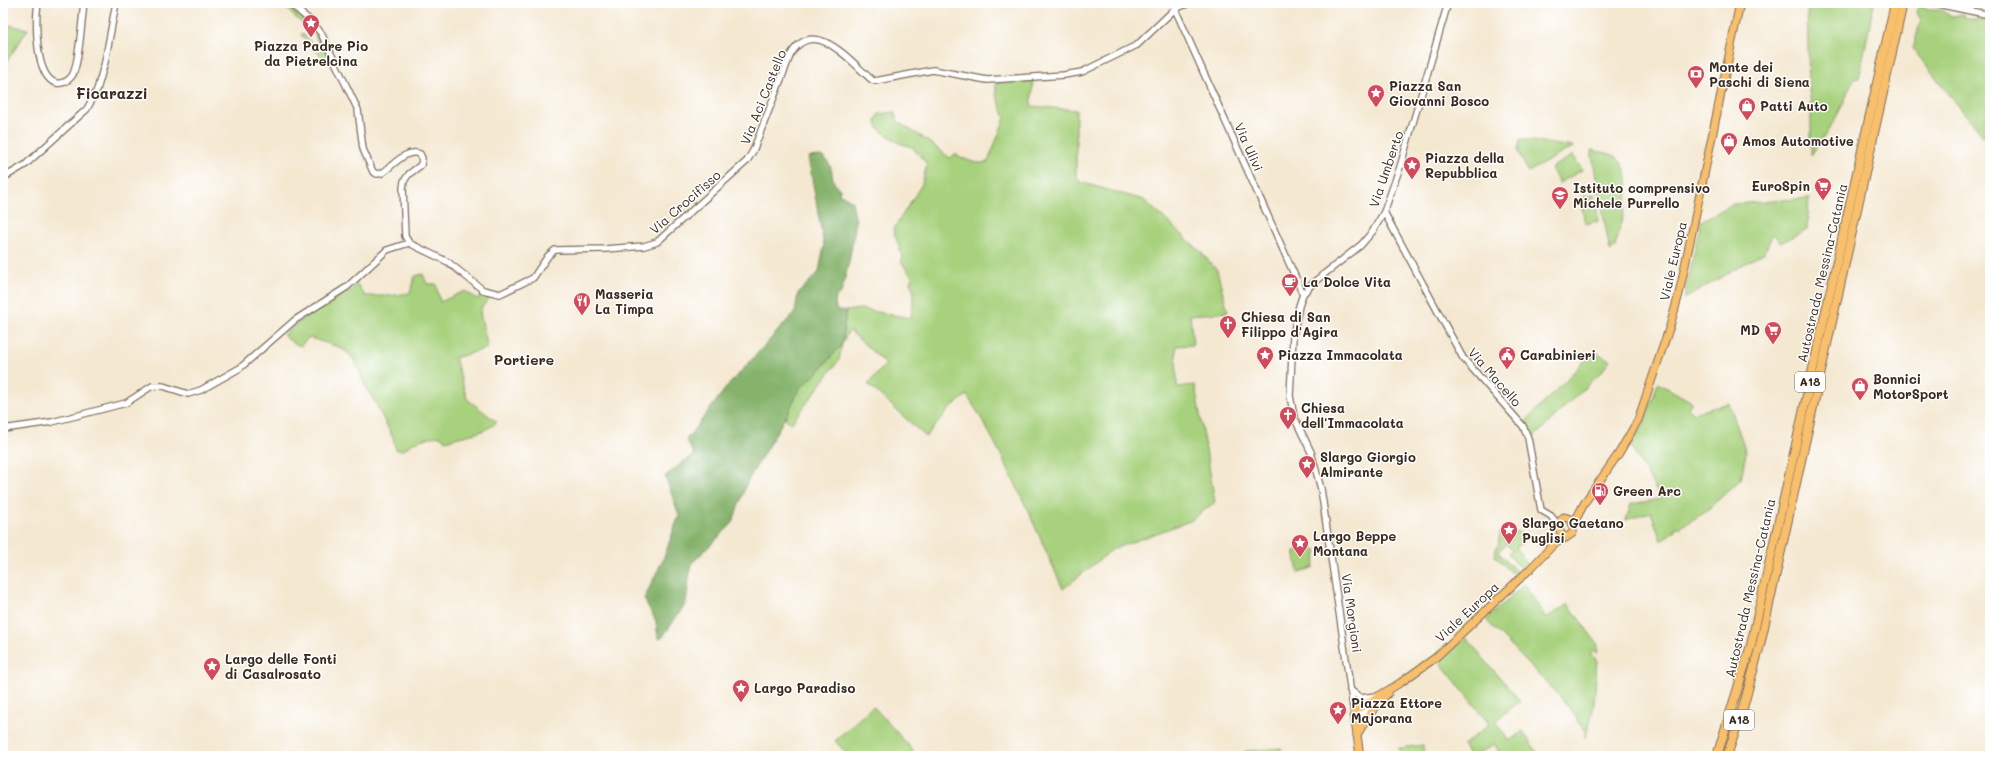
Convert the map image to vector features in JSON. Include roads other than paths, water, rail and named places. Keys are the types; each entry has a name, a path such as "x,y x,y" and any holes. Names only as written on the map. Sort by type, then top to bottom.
{"highway":[{"name":"Autostrada Messina-Catania","path":"1717,756 1751,645 1895,3"},
{"path":"1749,683 1797,457 1900,3"},
{"name":"Autostrada Messina-Catania","path":"1727,756 1760,645 1904,3"}],"main road":[{"name":"Viale Europa","path":"1585,502 1619,453 1638,420 1670,326 1678,298 1740,5"},
{"path":"1554,544 1560,521 1585,502"},
{"path":"1573,525 1585,502"},
{"path":"1554,544 1573,533 1571,519 1565,517"},
{"path":"1559,528 1562,534 1567,537"},
{"name":"Viale Europa","path":"1354,714 1357,709 1379,698 1435,658 1530,569 1554,544"},
{"path":"1357,735 1379,698"},
{"name":"Via Morgioni","path":"1354,714 1360,756"}],"street":[{"path":"38,3 36,12 41,63 49,77 54,82 59,83 65,82 73,75 84,3"},
{"path":"3,178 25,165 87,109 97,90 105,62 116,3"},
{"path":"3,429 52,422 121,405 152,386 162,386 188,394 201,390 240,368 295,320 347,287 387,250 409,243 405,236 406,210 403,188 409,174 421,164 422,158 420,154 412,153 406,155 382,173 377,174 373,172 364,149 358,110 321,33 312,22 289,3"},
{"path":"1175,8 1189,3"},
{"name":"Via Umberto","path":"1311,452 1294,417 1290,396 1293,336 1298,306 1303,294 1314,282 1360,245 1373,231 1384,212 1400,167 1448,3"},
{"path":"1933,3 1990,15"},
{"name":"Via Aci Castello","path":"747,161 753,151 790,56 797,46 807,41 825,42 839,50 875,81 933,70 987,80 1064,75 1082,72 1137,45 1175,8"},
{"name":"Via Ulivi","path":"1175,8 1303,294"},
{"name":"Via Crocifisso","path":"409,243 448,262 483,290 500,294 533,278 552,252 559,249 581,251 644,246 657,242 747,161"},
{"name":"Via Macello","path":"1384,212 1463,358 1523,426 1528,438 1541,510 1551,516 1559,528"},
{"name":"Via Morgioni","path":"1311,452 1321,489 1354,714"},
{"path":"1551,516 1565,517"},
{"path":"1350,690 1361,698 1379,698"}],"place":[{"name":"Piazza Padre Pio da Pietrelcina","path":"311,38"},
{"name":"Monte dei Paschi di Siena","path":"1696,89"},
{"name":"Piazza San Giovanni Bosco","path":"1376,108"},
{"name":"Patti Auto","path":"1747,121"},
{"name":"Amos Automotive","path":"1729,156"},
{"name":"Piazza della Repubblica","path":"1412,180"},
{"name":"EuroSpin","path":"1823,201"},
{"name":"Istituto comprensivo Michele Purrello","path":"1560,210"},
{"name":"La Dolce Vita","path":"1290,297"},
{"name":"Masseria La Timpa","path":"582,316"},
{"name":"Chiesa di San Filippo d'Agira","path":"1228,339"},
{"name":"MD","path":"1773,345"},
{"name":"Piazza Immacolata","path":"1265,370"},
{"name":"Carabinieri","path":"1507,370"},
{"name":"Bonnici MotorSport","path":"1860,401"},
{"name":"Chiesa dell'Immacolata","path":"1288,430"},
{"name":"Slargo Giorgio Almirante","path":"1307,479"},
{"name":"Green Arc","path":"1600,506"},
{"name":"Slargo Gaetano Puglisi","path":"1509,545"},
{"name":"Largo Beppe Montana","path":"1300,558"},
{"name":"Largo delle Fonti di Casalrosato","path":"212,681"},
{"name":"Largo Paradiso","path":"741,703"},
{"name":"Piazza Ettore Majorana","path":"1338,725"}],"district":[{"name":"Ficarazzi","path":"112,94"},
{"name":"Portiere","path":"524,360"}]}
